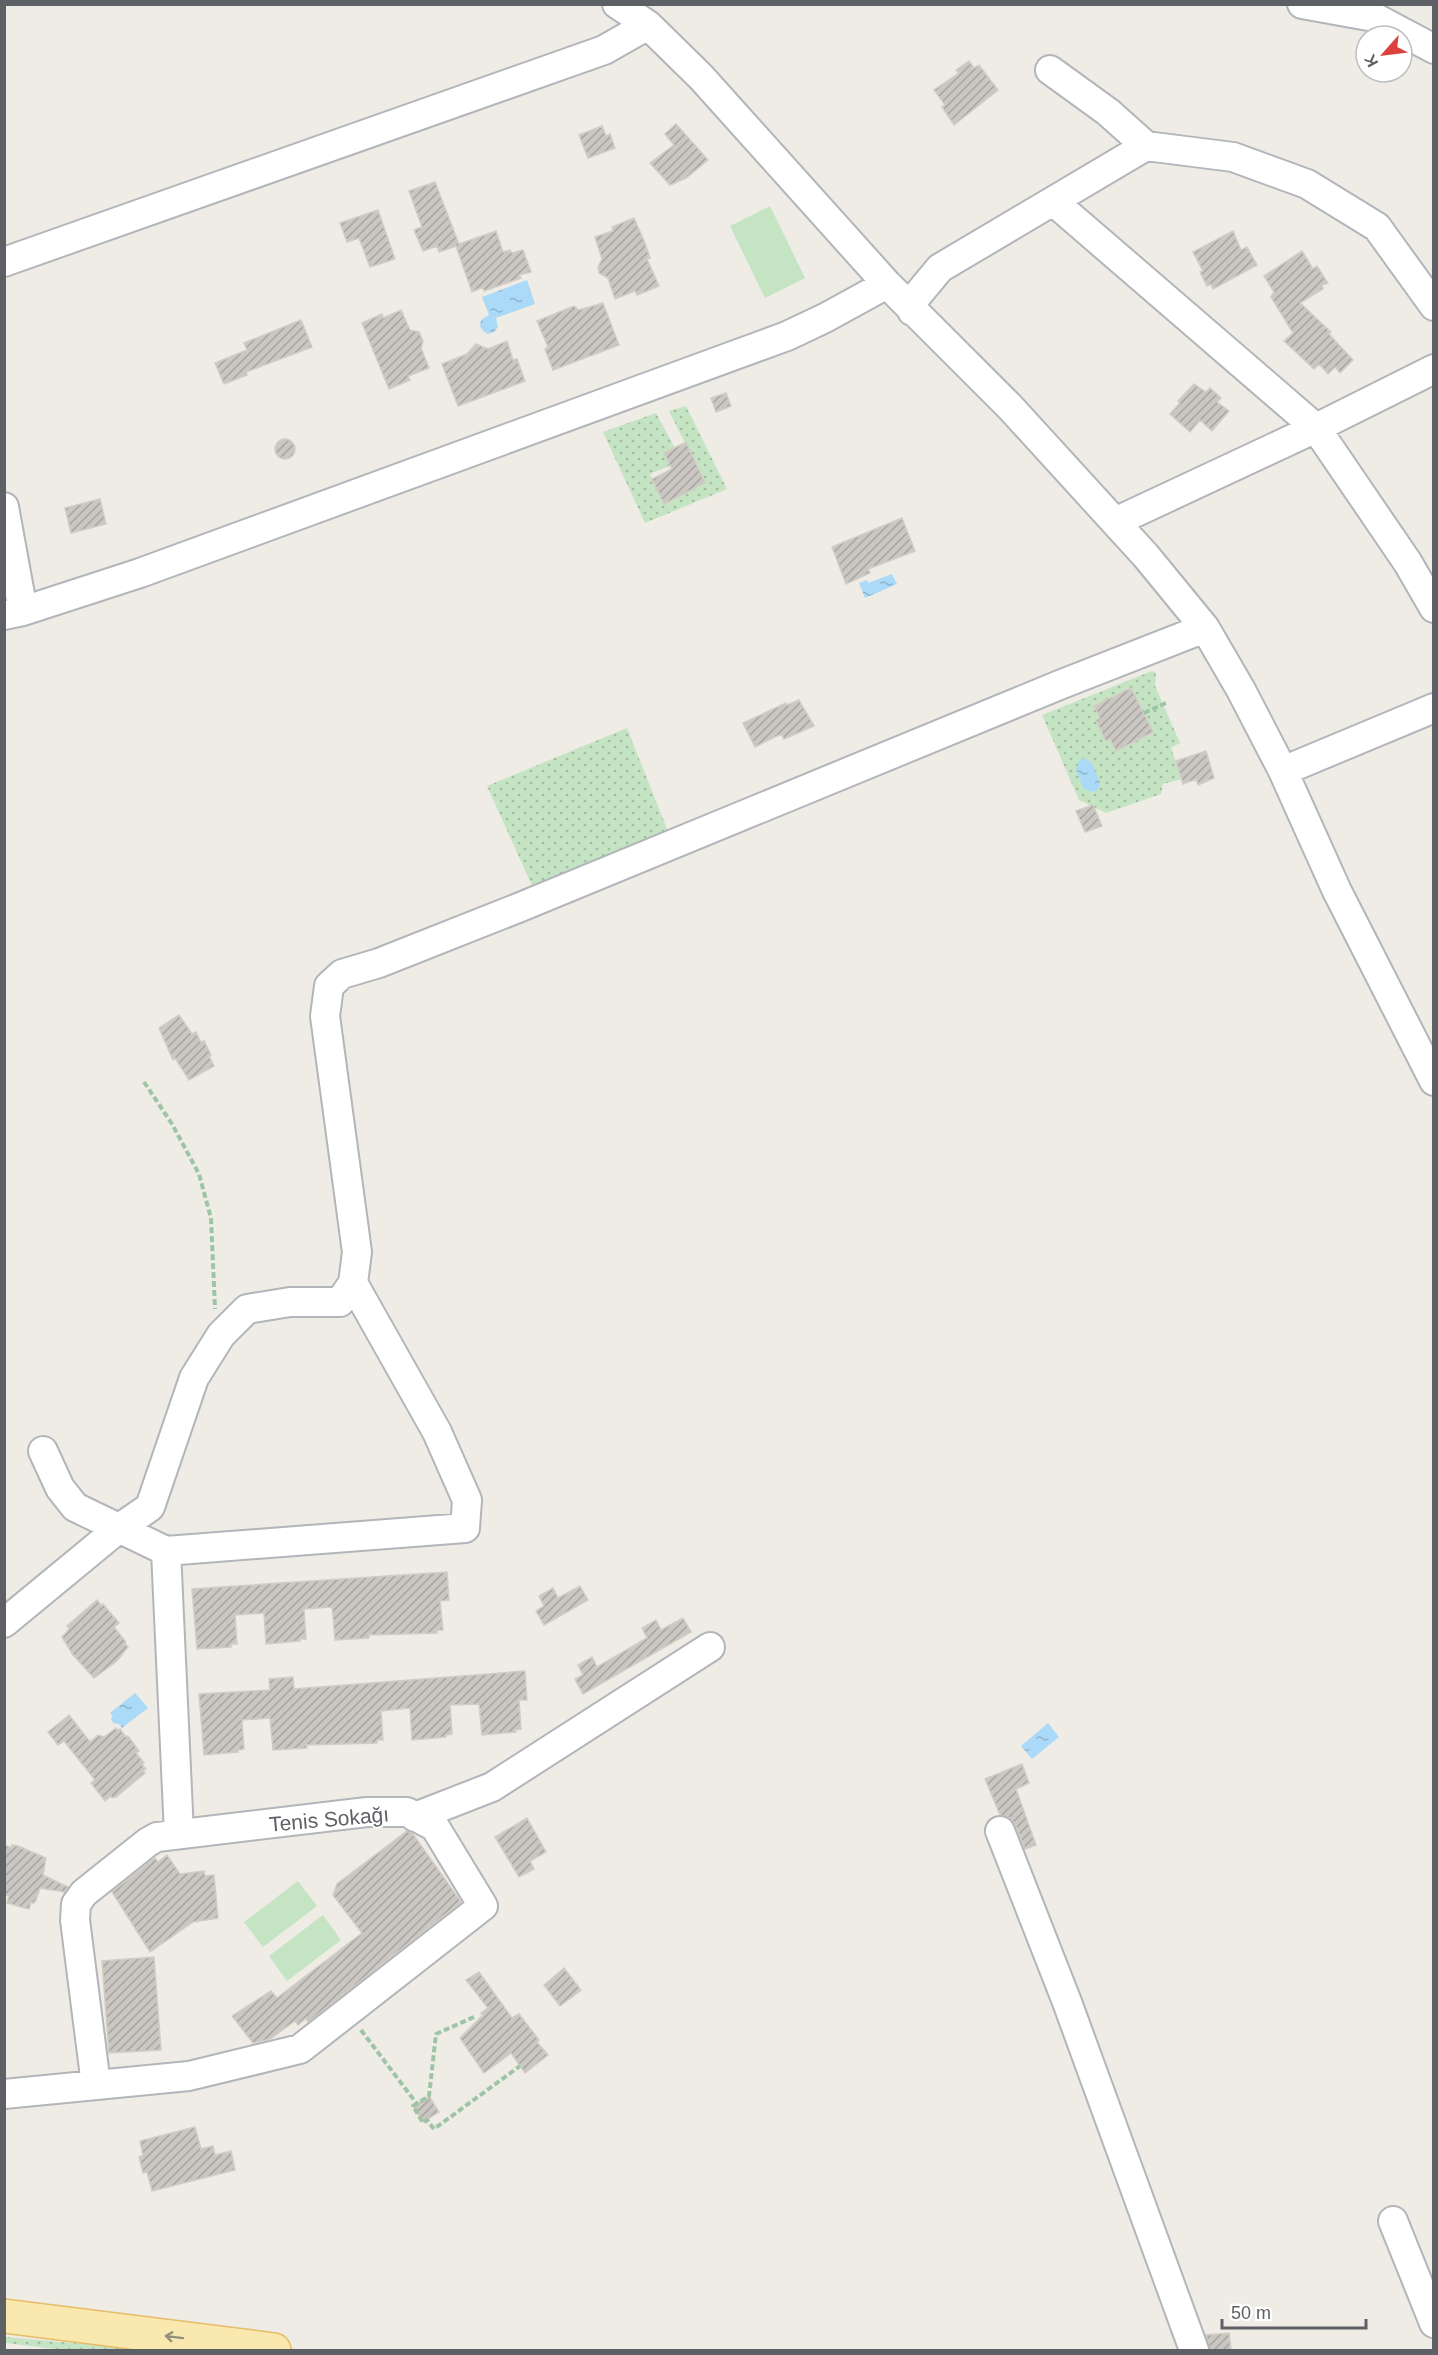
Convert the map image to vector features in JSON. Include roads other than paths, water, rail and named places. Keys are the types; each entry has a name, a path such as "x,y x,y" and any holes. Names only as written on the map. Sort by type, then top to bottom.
{"main road":[{"path":"4,2316 274,2350"}],"street":[{"path":"616,4 648,25 701,77 912,311 1010,407 1146,556 1205,628 1241,690 1282,771 1337,891 1427,1052 1434,1081"},
{"path":"1302,4 1374,17 1434,49"},
{"path":"4,262 604,50 648,25"},
{"path":"1050,70 1108,112 1146,146 1233,157 1307,184 1377,227 1434,306"},
{"path":"912,311 915,298 940,268 1146,146"},
{"path":"1054,202 1316,428 1408,563 1434,608"},
{"path":"4,507 14,613 140,573 788,336 887,284"},
{"path":"1114,522 1316,428 1434,369"},
{"path":"4,1623 118,1529 150,1507 194,1378 221,1335 247,1310 290,1302 340,1302 354,1283 357,1252 325,1016 329,986 342,974 379,963 529,904 1062,684 1205,628"},
{"path":"1282,771 1434,708"},
{"path":"43,1451 60,1488 75,1507 166,1551 465,1528 467,1500 437,1432 354,1283"},
{"path":"166,1551 179,1834"},
{"path":"415,1817 492,1787 710,1647"},
{"name":"Tenis Sokağı","path":"4,2094 189,2076 300,2049 483,1906 435,1827 407,1812 367,1812 157,1837 84,1893 76,1904 75,1920 96,2085"},
{"path":"1000,1831 1067,2001 1194,2350"},
{"path":"1393,2221 1434,2323"}],"water":[{"path":"527,280 535,304 496,318 498,327 494,332 488,334 483,331 480,326 481,320 489,315 482,297"},
{"path":"892,574 897,584 865,598 859,583 867,580 868,583"},
{"path":"1084,758 1091,762 1100,782 1098,790 1092,792 1084,789 1076,770 1079,761"},
{"path":"135,1693 148,1708 122,1728 119,1724 113,1723 110,1713"},
{"path":"1048,1723 1059,1737 1032,1759 1021,1746"}]}
